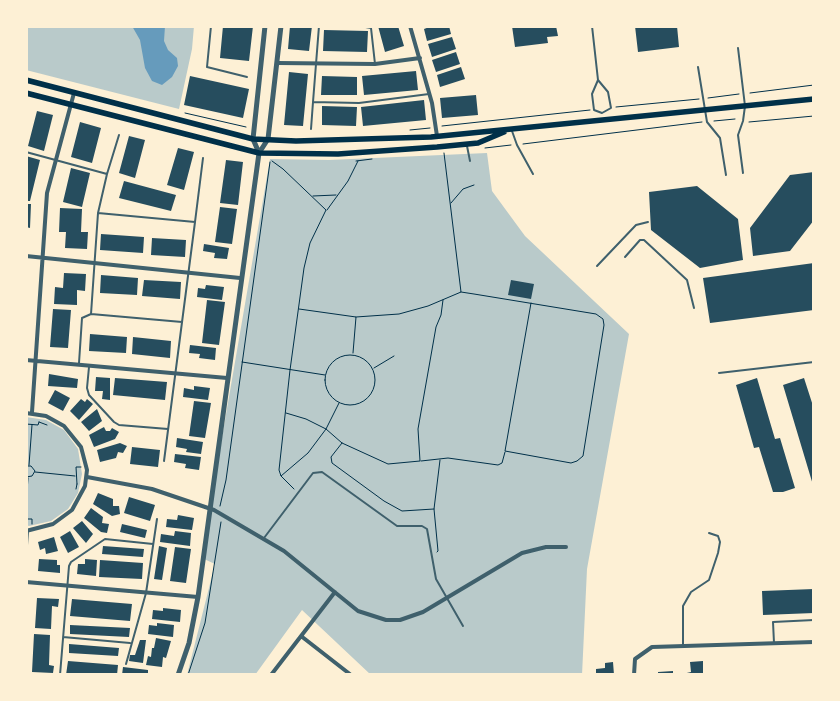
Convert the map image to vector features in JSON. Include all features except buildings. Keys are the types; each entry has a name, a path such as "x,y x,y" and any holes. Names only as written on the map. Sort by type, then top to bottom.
{"main road":[{"path":"26,80 253,139 350,140 437,136 814,99"},
{"path":"26,94 259,153 338,154 467,147 512,129"}],"street":[{"path":"259,153 253,139 265,26"},
{"path":"178,675 189,643 198,597 240,278 259,153 268,139 281,26"},
{"path":"410,26 430,94 437,136"},
{"path":"278,63 375,64 420,58"},
{"path":"32,412 47,193 74,93"},
{"path":"26,256 240,278"},
{"path":"26,360 79,363 227,378"},
{"path":"26,413 32,412 64,426 75,438 85,459 87,478 78,502 63,519 44,528 27,531 26,545"},
{"path":"87,478 152,489 222,514 264,538 358,611 386,620 408,617 423,612 522,554 546,547 566,547"},
{"path":"26,582 198,597"},
{"path":"271,675 335,592"},
{"path":"301,636 351,675"},
{"path":"634,675 635,659 652,647 814,642"}],"lane":[{"path":"211,26 207,67 247,77"},
{"path":"311,129 319,26"},
{"path":"360,26 371,28 375,64"},
{"path":"592,26 598,80 592,94 594,110 602,114"},
{"path":"738,48 745,106 743,121 738,135 743,173"},
{"path":"698,67 707,122 720,138 726,175"},
{"path":"598,80 608,92 611,108 602,114"},
{"path":"313,102 359,103 430,94"},
{"path":"602,114 603,121"},
{"path":"512,129 516,145 533,174"},
{"path":"91,314 98,213 119,135"},
{"path":"467,147 470,161"},
{"path":"26,152 107,174"},
{"path":"164,461 204,158"},
{"path":"98,213 195,222"},
{"path":"597,266 636,225 648,222"},
{"path":"626,257 640,240 644,240 687,280 694,308"},
{"path":"79,363 82,318 91,314 182,322"},
{"path":"719,373 814,362"},
{"path":"89,364 87,388 89,395 114,422 120,425 168,429"},
{"path":"264,538 313,472 318,471 397,526 422,526 427,529 432,568 436,579 463,626"},
{"path":"126,664 146,593 157,519"},
{"path":"683,646 683,606 691,592 709,580 718,554 720,542 718,536 709,532"},
{"path":"60,675 69,566 101,540 153,544"},
{"path":"774,643 773,622 814,620"},
{"path":"62,637 131,643"}],"path":[{"path":"611,108 814,85"},
{"path":"494,121 594,110"},
{"path":"749,122 814,116"},
{"path":"467,147 516,145 735,119"},
{"path":"444,153 460,292"},
{"path":"270,159 280,159"},
{"path":"270,159 313,196 326,210"},
{"path":"188,675 198,649 210,603 222,514 219,504 226,480 270,159"},
{"path":"348,160 377,159"},
{"path":"300,491 281,476 279,470 304,268 310,244 326,210 348,181 358,161"},
{"path":"450,204 463,189 474,185"},
{"path":"313,196 336,195"},
{"path":"299,308 356,317 399,314 443,300 460,292 596,314 603,319 604,325 583,456 571,463 505,451"},
{"path":"420,461 418,428 436,326 441,315 443,300"},
{"path":"286,413 306,419 326,429 342,443 388,464 448,458 498,465 502,463 505,451 531,303"},
{"path":"353,354 356,317"},
{"path":"353,354 365,358 373,368 376,375 374,389 366,400 353,405 339,402 327,391 325,375 328,368 338,357 353,354"},
{"path":"373,368 394,356"},
{"path":"242,362 325,375"},
{"path":"281,476 308,453 326,429 339,402"},
{"path":"26,424 38,425 39,420 53,427"},
{"path":"32,424 28,465 33,467 35,472"},
{"path":"342,443 330,457 332,463 354,480 395,509 402,511 434,509"},
{"path":"434,552 438,552 434,509 440,460"},
{"path":"75,490 77,484 75,484 76,467 80,467 78,461"},
{"path":"35,472 76,476"},
{"path":"26,506 27,478 35,472"},
{"path":"26,519 32,519 32,523 37,522"}],"shaded area":[{"path":"26,26 194,26 192,49 179,109 26,70"},
{"path":"487,153 492,191 525,236 629,334 587,569 582,675 371,675 302,610 255,675 187,675 215,564 204,559 210,507 270,159 329,160"},
{"path":"26,417 46,420 64,430 78,449 82,474 78,493 68,509 51,521 29,526 26,525"}],"water":[{"path":"132,26 165,26 164,41 168,50 177,58 178,66 172,77 162,85 152,81 145,68 140,40"}]}
